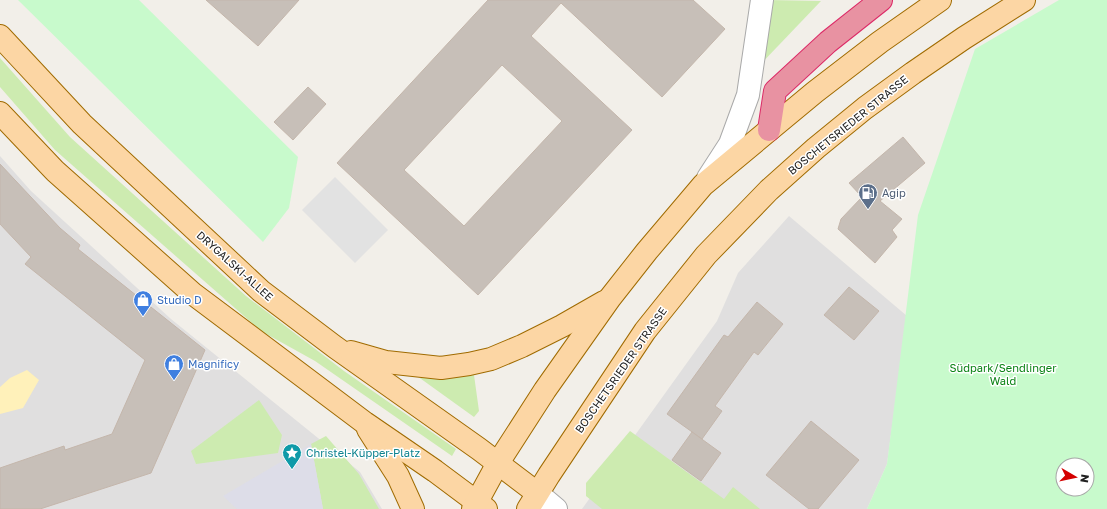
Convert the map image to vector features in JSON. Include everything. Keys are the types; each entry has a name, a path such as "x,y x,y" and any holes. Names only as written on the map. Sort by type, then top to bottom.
{"highway":[{"path":"769,130 775,91 828,42 881,0"}],"main road":[{"path":"0,113 55,171 192,293 365,423 435,471 479,507 498,463 545,390 610,298 646,251 703,185 827,82 880,42 940,0"},
{"name":"BOSCHETSRIEDER STRASSE","path":"533,501 645,331 706,255 769,190 816,148 913,72 1024,0"},
{"name":"DRYGALSKI-ALLEE","path":"0,36 82,124 261,291 335,347 498,463 533,501"},
{"path":"335,347 386,362 441,368 469,364 491,359 522,346 562,326 610,298"},
{"path":"365,423 398,476 413,509"}],"street":[{"path":"703,185 730,144 748,95 762,0"},
{"path":"533,501 556,509"}],"shaded area":[{"path":"0,156 31,191 171,319 360,472 382,509 0,509"},
{"path":"335,177 388,230 355,263 302,210"},
{"path":"789,216 907,316 887,464 867,509 582,509 717,321 738,273"},
{"name":"Christel-Küpper-Platz","path":"311,444 323,509 237,509 223,496"}],"green space":[{"path":"18,0 139,0 298,157 289,208 263,242"},
{"path":"767,0 821,1 758,67"},
{"name":"Südpark/Sendlinger Wald","path":"1059,0 1107,0 1107,509 867,509 887,464 918,215 975,49"},
{"path":"0,58 70,137 246,296 344,371 456,449 452,456 315,361 261,331 55,150 0,87"},
{"path":"474,375 479,411 474,417 417,376 444,379"},
{"path":"259,400 282,435 278,453 196,464 191,451"},
{"path":"630,431 724,499 733,487 760,509 602,509 586,496 586,483"},
{"path":"326,436 359,474 379,509 323,509 311,444"}],"sand":[{"path":"27,370 39,380 23,408 0,414 0,387 10,378"}],"building":[{"path":"206,0 299,0 258,46"},
{"path":"488,0 693,0 725,29 662,97 561,3 531,36 632,130 478,295 337,163","holes":["502,65 562,121 464,226 404,170"]},
{"path":"308,87 326,104 293,140 274,122"},
{"path":"903,137 925,163 880,201 902,219 892,230 897,237 875,263 838,229 841,219 862,197 849,183"},
{"path":"0,164 60,228 80,245 78,249 205,350 151,473 40,509 0,509 0,468 64,446 65,450 112,434 145,360 25,264 31,257 0,224"},
{"path":"849,287 879,311 854,340 824,315"},
{"path":"757,302 783,324 758,355 754,352 715,406 722,411 702,439 667,414 724,335 728,337"},
{"path":"811,421 859,460 818,509 809,509 766,475"},
{"path":"692,432 721,453 701,481 672,460"}],"place":[{"name":"Agip","path":"868,210"},
{"name":"Studio D","path":"143,317"},
{"name":"Magnificy","path":"174,381"},
{"name":"Christel-Küpper-Platz","path":"292,470"}]}
